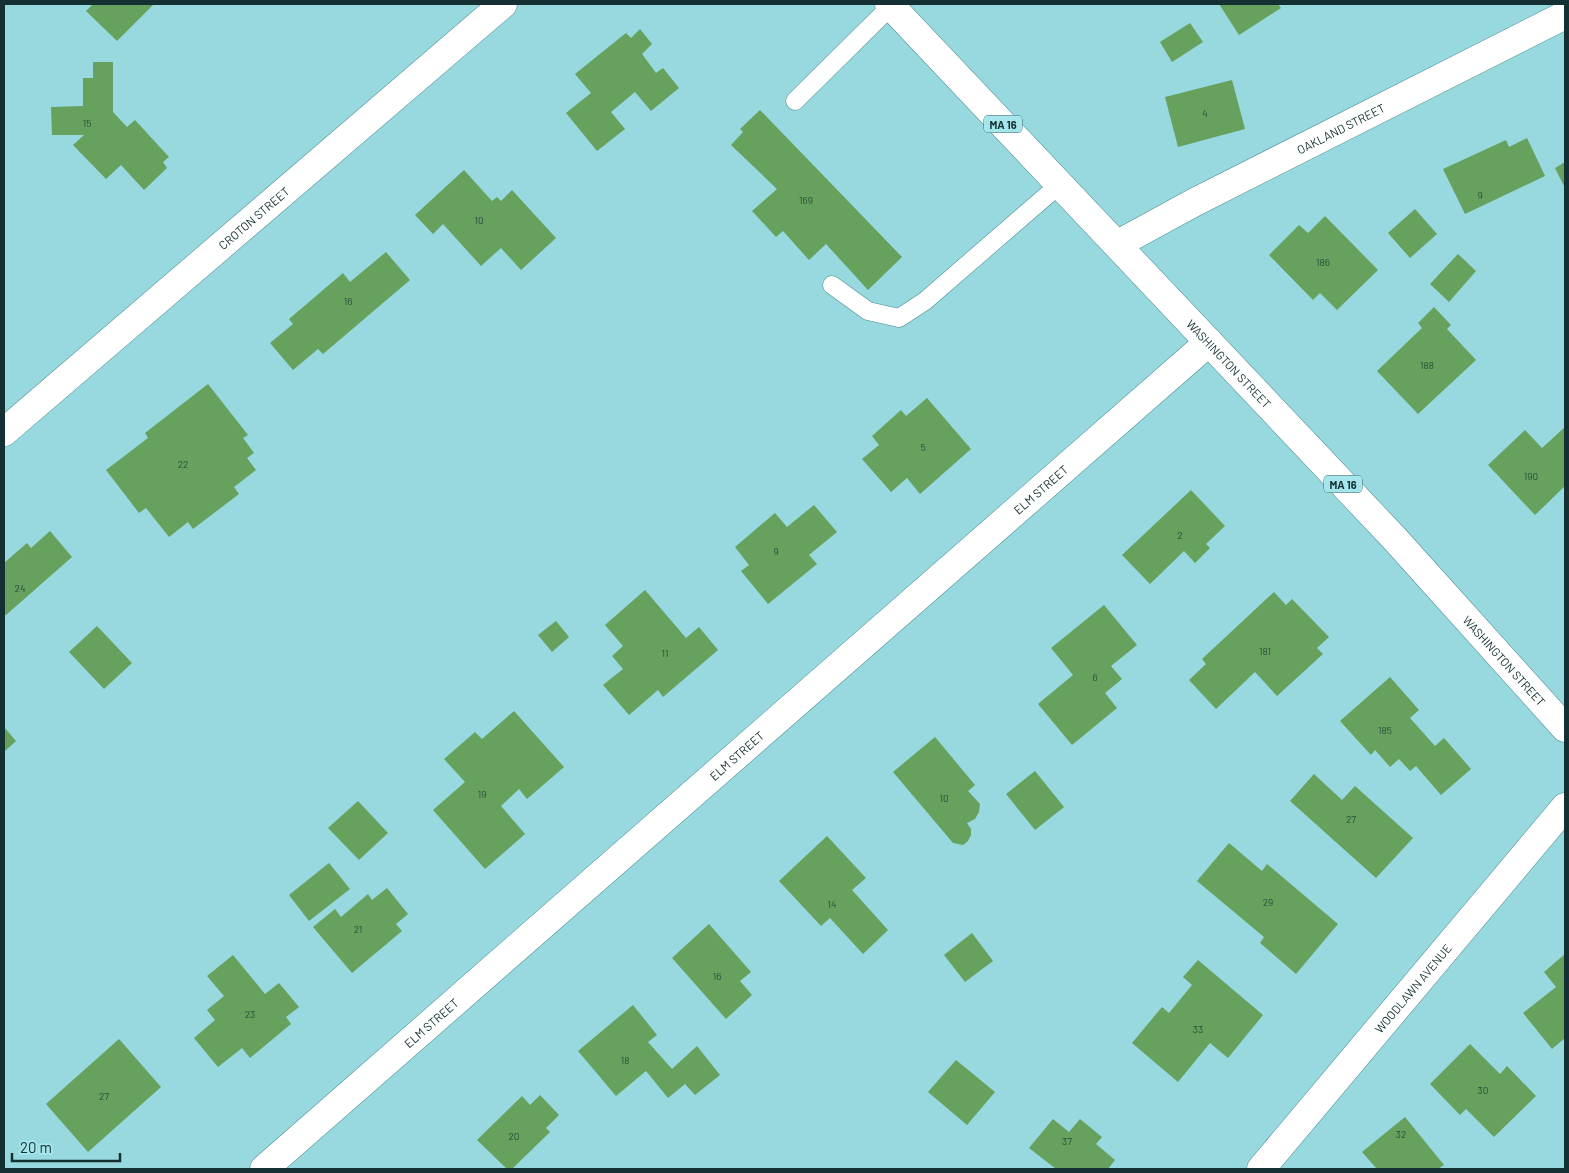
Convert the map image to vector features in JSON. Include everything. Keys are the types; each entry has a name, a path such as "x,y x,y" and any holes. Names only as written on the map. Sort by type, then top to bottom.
{"street":[{"name":"CROTON STREET","path":"4,432 503,4"},
{"name":"WASHINGTON STREET","path":"890,5 1118,244 1389,533 1565,728"},
{"name":"OAKLAND STREET","path":"1118,244 1203,198 1565,15"},
{"name":"ELM STREET","path":"264,1169 1209,342"},
{"name":"WOODLAWN AVENUE","path":"1261,1169 1565,807"}],"lane":[{"path":"795,101 890,5"},
{"path":"832,285 868,311 898,318 925,301 1060,184"}],"building":[{"path":"93,4 154,4 117,41 86,11"},
{"path":"1219,4 1278,4 1281,8 1239,35"},
{"path":"1190,23 1203,42 1172,62 1160,42"},
{"path":"640,29 652,44 642,54 656,73 663,68 679,88 651,111 635,92 611,112 625,129 597,151 566,113 591,93 575,74 626,33 631,38"},
{"path":"93,62 113,62 113,112 127,127 135,120 169,157 163,162 167,168 144,190 121,165 106,179 73,145 84,135 52,135 51,107 83,106 83,78 93,78"},
{"path":"1232,80 1245,129 1178,147 1165,97"},
{"path":"760,110 902,257 868,290 826,244 809,260 783,231 776,237 752,211 777,189 731,145 743,132 740,129"},
{"path":"1527,138 1545,176 1465,214 1443,169 1506,140 1509,147"},
{"path":"1565,162 1565,188 1555,168"},
{"path":"464,170 492,201 497,197 501,201 512,190 556,238 521,270 501,248 481,266 443,224 433,234 415,215"},
{"path":"1415,209 1437,234 1410,258 1388,233"},
{"path":"1325,216 1378,270 1337,310 1320,293 1313,300 1269,255 1299,225 1308,233"},
{"path":"386,252 410,280 323,354 318,349 293,370 270,343 293,324 289,319 343,273 350,282"},
{"path":"1458,254 1476,271 1449,302 1430,284"},
{"path":"1434,307 1451,325 1447,329 1476,360 1418,414 1377,371 1422,328 1418,323"},
{"path":"208,384 248,435 243,438 254,453 247,458 256,470 234,487 239,494 193,529 188,522 169,537 146,508 139,513 106,470 148,438 145,433"},
{"path":"927,398 971,449 920,494 907,478 891,492 862,459 879,445 872,436 901,410 906,416"},
{"path":"1565,427 1565,486 1535,515 1488,465 1525,430 1542,448"},
{"path":"1191,490 1225,526 1206,544 1210,548 1195,563 1184,551 1150,584 1122,555"},
{"path":"814,505 837,532 809,555 817,564 768,604 741,571 749,565 735,547 775,513 787,527"},
{"path":"50,531 72,557 6,615 4,613 4,563 27,543 31,548"},
{"path":"645,590 686,638 699,627 718,650 663,697 658,690 629,715 603,685 623,669 612,656 623,646 605,625"},
{"path":"1274,592 1286,605 1292,599 1329,637 1317,648 1323,654 1277,696 1255,672 1216,709 1189,680 1206,664 1202,659"},
{"path":"1104,605 1137,645 1111,666 1122,679 1105,693 1117,708 1072,745 1038,704 1073,675 1051,648"},
{"path":"556,621 569,637 552,652 538,635"},
{"path":"97,626 132,663 104,689 69,652"},
{"path":"1390,677 1419,710 1410,718 1435,746 1444,738 1471,769 1441,795 1416,766 1410,771 1399,759 1390,767 1375,750 1371,755 1340,721"},
{"path":"514,711 564,767 527,799 519,789 501,806 525,834 485,869 433,810 465,782 444,759 475,732 482,739"},
{"path":"4,727 16,741 4,752"},
{"path":"935,737 975,785 968,791 980,804 979,812 975,819 967,823 971,829 971,835 963,845 953,843 893,772"},
{"path":"1035,771 1064,807 1035,830 1006,794"},
{"path":"1314,774 1342,800 1355,786 1413,838 1376,878 1290,801"},
{"path":"358,801 388,833 359,860 328,828"},
{"path":"827,836 866,878 852,890 888,930 863,954 830,918 821,926 779,881"},
{"path":"1229,843 1262,871 1267,864 1338,924 1296,974 1260,943 1264,937 1197,881"},
{"path":"329,863 350,889 309,921 289,895"},
{"path":"387,888 408,914 396,924 402,931 352,973 313,927 335,909 341,917 368,894 372,900"},
{"path":"709,924 751,972 740,981 752,995 726,1019 672,958"},
{"path":"972,933 993,961 965,982 944,955"},
{"path":"1565,954 1565,1038 1552,1049 1523,1013 1556,987 1544,972"},
{"path":"233,955 265,994 279,983 299,1007 286,1017 291,1024 250,1058 242,1048 218,1067 194,1038 215,1020 207,1010 224,996 207,976"},
{"path":"1198,960 1263,1015 1228,1058 1210,1043 1178,1082 1132,1043 1162,1007 1169,1013 1192,985 1183,977"},
{"path":"633,1005 657,1035 648,1042 672,1069 697,1046 720,1075 695,1095 685,1084 668,1098 646,1071 616,1096 578,1051"},
{"path":"119,1039 161,1087 88,1152 46,1104"},
{"path":"1470,1044 1500,1074 1507,1066 1536,1096 1494,1137 1466,1109 1460,1115 1430,1084"},
{"path":"956,1060 995,1092 967,1125 928,1092"},
{"path":"540,1095 559,1115 546,1128 550,1132 512,1169 507,1169 477,1140 522,1096 530,1105"},
{"path":"1405,1117 1444,1165 1438,1169 1377,1169 1362,1152"},
{"path":"1053,1119 1069,1132 1080,1119 1102,1137 1096,1144 1115,1160 1108,1169 1056,1169 1029,1148"}]}
